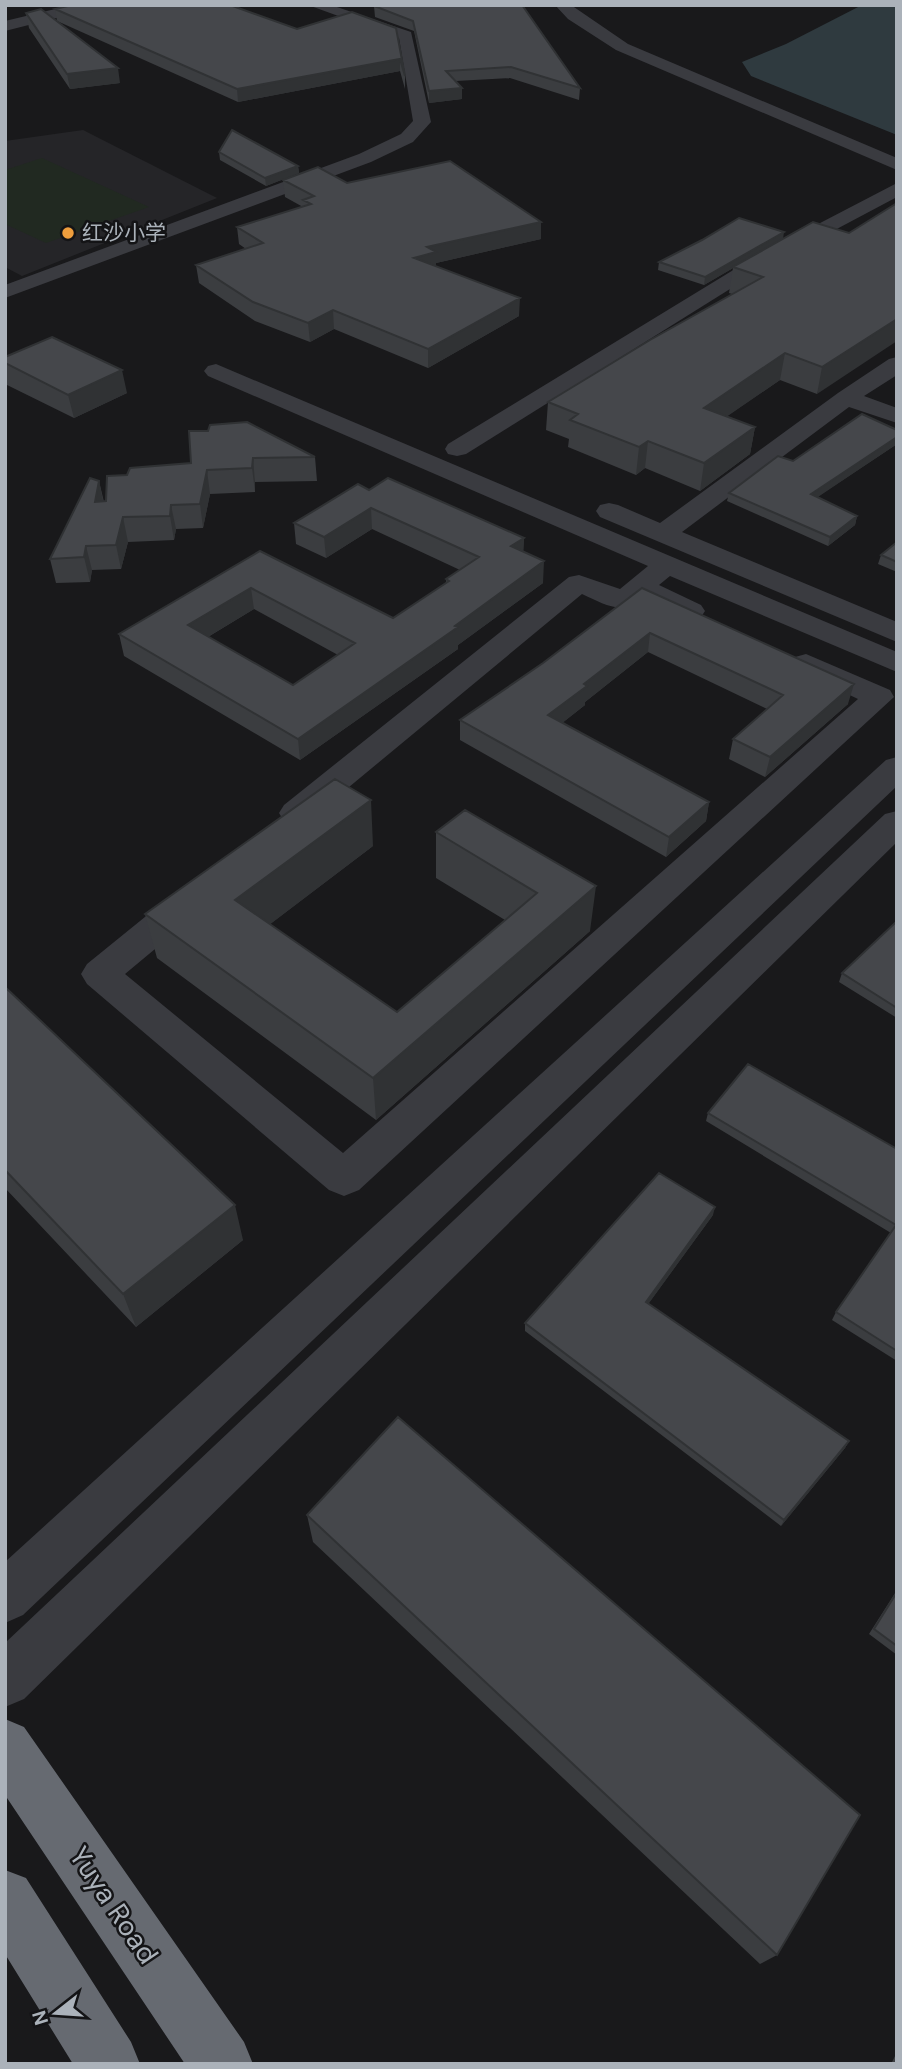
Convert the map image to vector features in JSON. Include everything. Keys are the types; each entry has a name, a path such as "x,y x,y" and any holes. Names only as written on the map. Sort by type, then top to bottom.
{"highway":[{"name":"Yuya Road","path":"5,1746 222,2064"},
{"path":"5,1899 109,2064"}],"street":[{"path":"5,26 91,5"},
{"path":"9,287 365,158 407,138 422,122 406,36 315,5"},
{"path":"562,5 573,16 622,47 897,166"},
{"path":"357,19 381,12"},
{"path":"457,449 770,257 897,188"},
{"path":"534,481 241,358 216,371 666,548 897,633"},
{"path":"270,835 579,583 623,601 638,586 666,548 846,398 897,365"},
{"path":"846,398 897,416"},
{"path":"586,502 666,548 897,663"},
{"path":"638,586 714,621"},
{"path":"217,878 100,974 344,1178 879,697 777,650"},
{"path":"5,1597 897,767"},
{"path":"5,1680 897,822"}],"shaded area":[{"path":"862,5 897,5 897,135 751,76 742,62 786,44"},
{"name":"红沙小学","path":"83,130 217,198 22,276 5,267 5,141"},
{"path":"42,158 149,207 46,243 5,224 5,170"}],"building":[{"path":"72,5 230,5 297,29 352,12 396,28 405,76 400,59 237,89 55,9"},
{"path":"522,5 580,88 511,67 446,71 462,88 429,91 413,21 374,6"},
{"path":"41,9 118,68 67,74 26,13"},
{"path":"232,130 298,166 265,178 219,152"},
{"path":"450,161 541,222 427,247 436,252 414,258 520,298 428,349 333,310 308,323 253,302 196,265 263,243 237,227 311,204 303,200 314,196 283,180 318,167 347,183"},
{"path":"897,203 897,319 822,367 785,353 704,408 755,427 704,463 648,441 639,447 570,420 578,414 548,402 650,340 763,277 733,267 813,222 849,233"},
{"path":"739,218 784,232 705,277 659,262 702,240"},
{"path":"52,337 122,370 68,395 5,363 5,357"},
{"path":"862,414 897,430 897,437 811,494 857,516 830,537 729,493 778,456 793,461"},
{"path":"247,422 315,457 253,458 252,468 207,470 200,504 171,505 170,516 123,517 116,545 86,546 84,557 50,559 90,478 99,481 95,502 106,501 107,476 127,475 130,468 191,463 189,431 208,431 210,425"},
{"path":"388,478 524,538 511,546 544,561 455,626 458,627 298,739 119,634 260,551 393,618 449,581 446,579 479,557 371,508 324,537 294,523 358,484 369,490","holes":["251,588 355,643 293,685 188,625"]},
{"path":"897,542 897,562 881,555"},
{"path":"642,588 854,684 770,757 733,739 783,695 650,633 584,684 587,686 548,715 709,802 669,837 460,720 543,663"},
{"path":"335,779 371,800 235,900 397,1012 537,893 436,832 465,810 596,886 373,1078 145,914"},
{"path":"897,921 897,1008 842,973"},
{"path":"5,987 235,1205 123,1294 5,1170"},
{"path":"748,1064 897,1149 897,1351 836,1312 896,1225 708,1113"},
{"path":"659,1173 715,1207 646,1302 849,1441 784,1520 525,1323"},
{"path":"398,1417 860,1815 777,1955 307,1515"},
{"path":"897,1592 897,1646 874,1629"}],"place":[{"name":"红沙小学","path":"68,233"}]}
